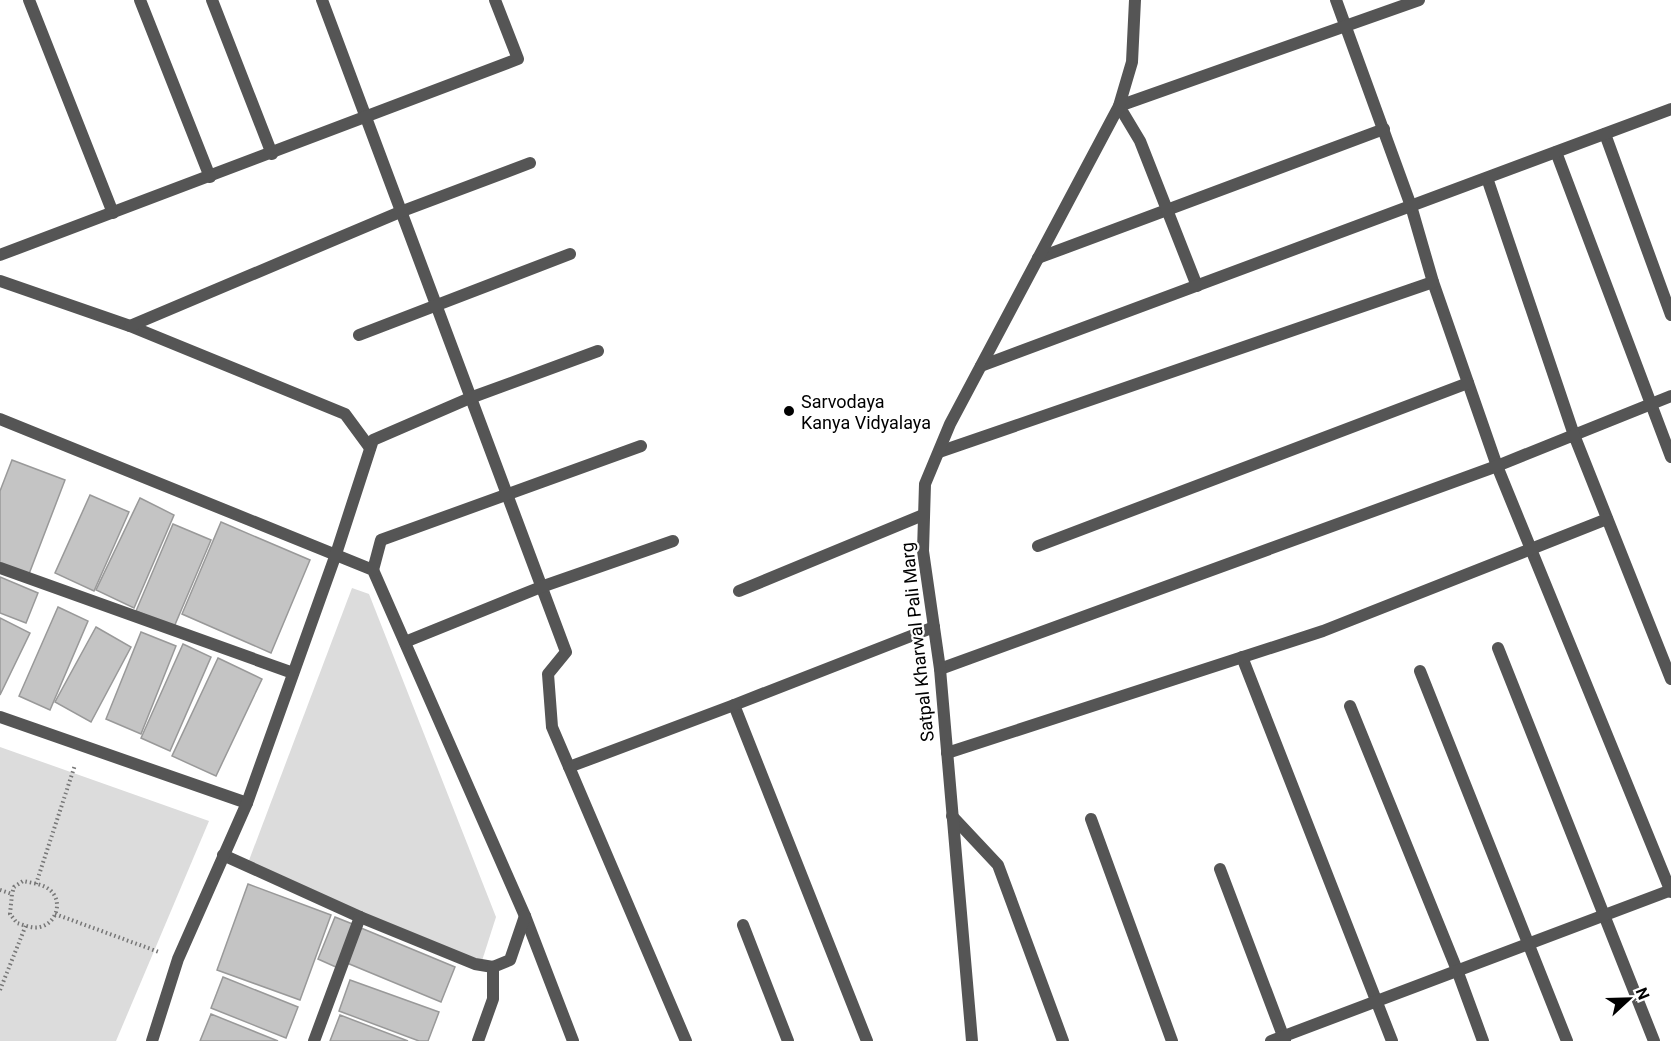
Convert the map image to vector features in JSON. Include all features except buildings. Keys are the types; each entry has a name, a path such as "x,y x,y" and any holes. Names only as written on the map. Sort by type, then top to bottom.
{"street":[{"path":"28,0 113,213"},
{"path":"140,0 210,177"},
{"path":"212,0 272,154"},
{"path":"322,0 566,652 548,674 552,727 686,1041"},
{"path":"0,255 365,119 518,59 495,0"},
{"name":"Satpal Kharwal Pali Marg","path":"972,1041 940,669 923,551 925,484 950,424 1119,106 1132,62 1135,0"},
{"path":"1271,1041 1284,1039 1377,1000 1671,890 1497,466 1433,282 1412,206 1336,0"},
{"path":"1197,286 1140,141 1119,106 1419,0"},
{"path":"981,366 1671,109"},
{"path":"1038,258 1384,129"},
{"path":"1605,134 1671,315"},
{"path":"1556,152 1671,457"},
{"path":"130,326 400,212 530,163"},
{"path":"1486,178 1574,435 1671,679"},
{"path":"359,335 570,254"},
{"path":"0,281 130,326 345,414 370,448"},
{"path":"939,452 1433,282"},
{"path":"152,1041 178,959 247,803 336,554 373,440 470,398 598,351"},
{"path":"1038,546 1468,383"},
{"path":"940,669 1497,466 1671,396"},
{"path":"0,419 373,570"},
{"path":"573,1041 525,916 373,570 381,540 641,446"},
{"path":"739,591 923,515"},
{"path":"947,753 1323,631 1607,519"},
{"path":"405,642 541,587 673,542"},
{"path":"0,568 293,673"},
{"path":"569,766 934,627"},
{"path":"1498,648 1654,1041"},
{"path":"1242,657 1392,1041"},
{"path":"1420,671 1567,1041"},
{"path":"734,705 867,1041"},
{"path":"1350,706 1457,970 1483,1041"},
{"path":"0,717 247,803"},
{"path":"952,816 998,865 1063,1041"},
{"path":"1091,819 1172,1041"},
{"path":"223,855 360,917 474,964 493,967 510,960 525,916"},
{"path":"1220,869 1284,1039"},
{"path":"314,1041 360,917"},
{"path":"743,926 788,1041"},
{"path":"478,1041 493,999 493,967"}],"path":[{"path":"36,884 82,746"},
{"path":"23,881 36,884 52,892 57,901 55,914 47,924 40,927 17,923 10,914 12,894 14,888 23,881"},
{"path":"0,890 12,894"},
{"path":"55,914 178,959"},
{"path":"0,990 26,925"}],"shaded area":[{"path":"352,588 369,594 496,917 480,967 248,863"},
{"path":"0,747 209,821 116,1041 0,1041"}],"place":[{"name":"Sarvodaya Kanya Vidyalaya","path":"789,411"}]}
